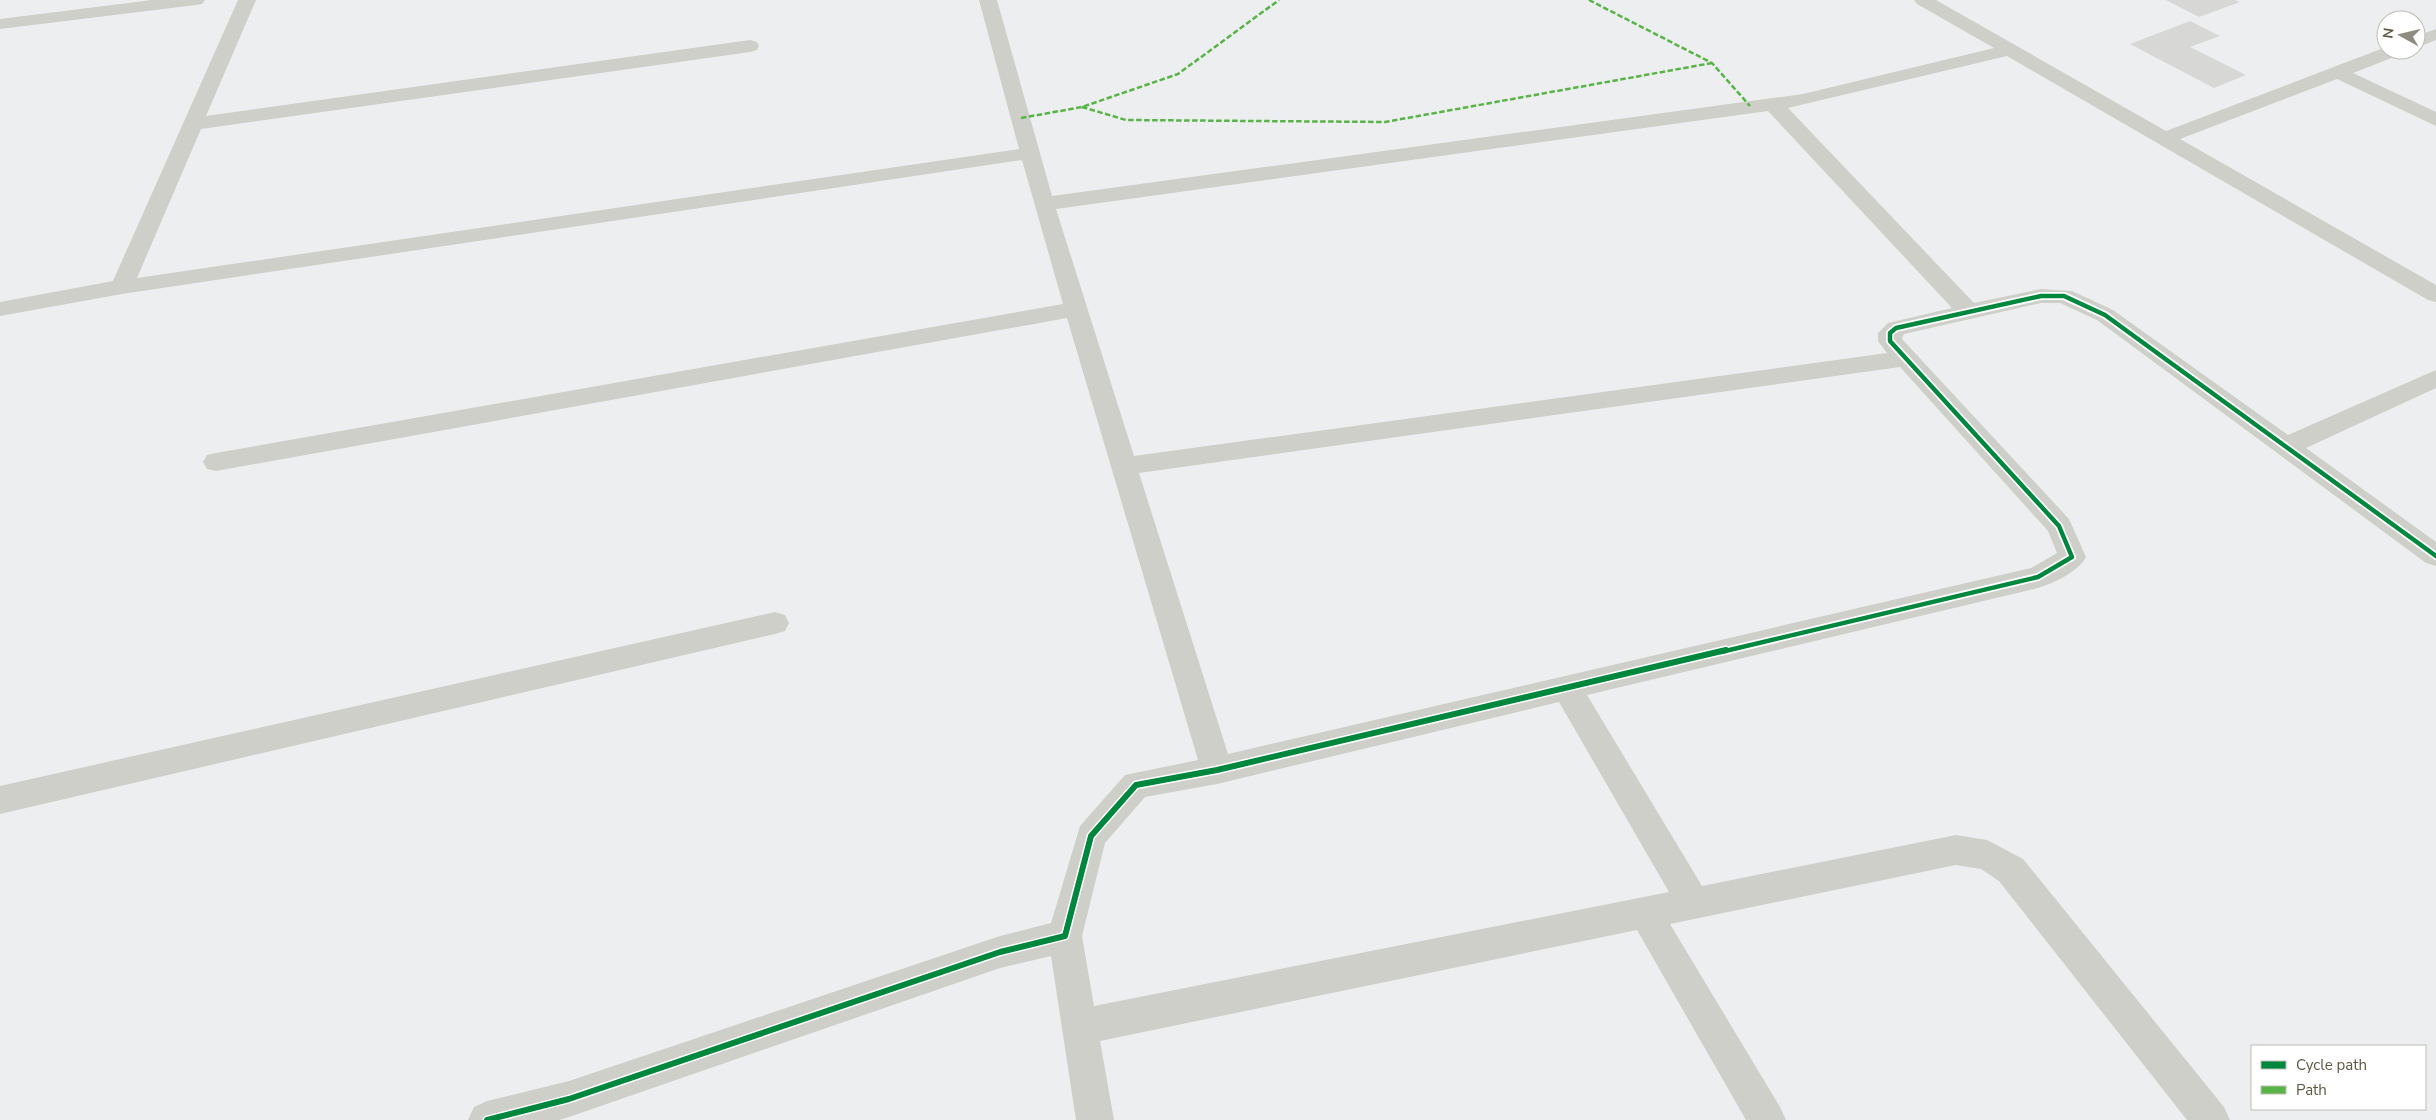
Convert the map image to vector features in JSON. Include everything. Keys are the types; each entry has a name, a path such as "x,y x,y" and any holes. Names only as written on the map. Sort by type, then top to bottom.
{"street":[{"path":"0,24 196,0"},
{"path":"122,287 247,0"},
{"path":"988,0 1044,204 1217,770"},
{"path":"1923,0 2163,139 2434,292"},
{"path":"193,124 750,46"},
{"path":"1044,204 1803,100 2010,50"},
{"path":"2163,139 2376,57"},
{"path":"2337,72 2436,120"},
{"path":"1773,104 1969,312"},
{"path":"0,309 122,287 1030,152"},
{"path":"1095,1120 1065,936 1091,836 1136,785 1217,770 2038,576 2072,557 2058,526 1890,340 1890,333 1896,328 2041,296 2064,296 2105,315 2436,556"},
{"path":"216,462 1077,309"},
{"path":"1124,466 1906,358"},
{"path":"2286,447 2436,378"},
{"path":"0,800 775,623"},
{"path":"1567,688 1694,903"},
{"path":"1080,1027 1956,850 1987,855 2011,870 2211,1120"},
{"path":"1645,913 1767,1120"},
{"path":"487,1120 568,1109 1000,952 1065,936"}],"building":[{"path":"2166,0 2235,0 2240,2 2199,17"},
{"path":"2190,21 2220,36 2190,47 2246,75 2214,88 2130,44"}],"marked path":[{"path":"1021,118 1082,107 1178,74 1279,0"},
{"path":"1589,0 1712,63 1750,106"},
{"path":"1082,107 1126,120 1385,122 1712,63"}],"cycle path":[{"path":"487,1120 569,1099 1000,952 1065,936 1091,836 1136,785 1217,770 2038,577 2072,557 2059,526 1890,341 1890,333 1896,328 2041,296 2064,296 2105,315 2436,556"}]}
